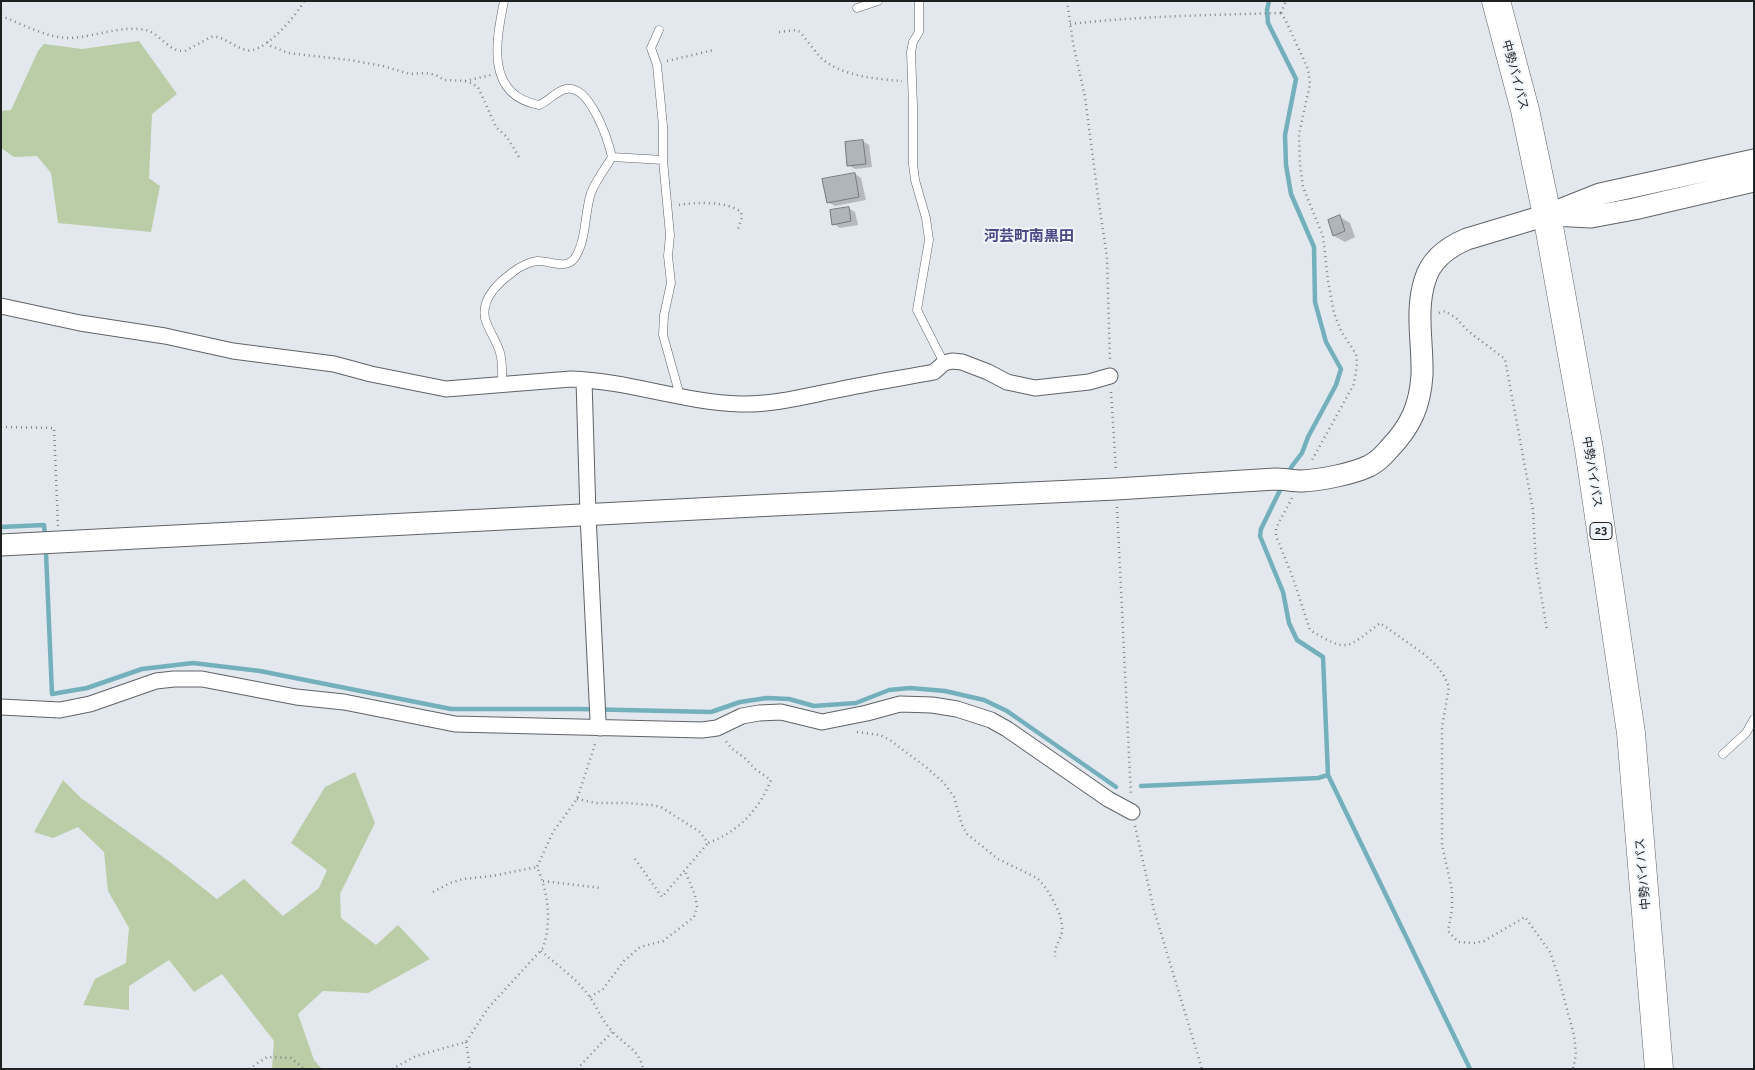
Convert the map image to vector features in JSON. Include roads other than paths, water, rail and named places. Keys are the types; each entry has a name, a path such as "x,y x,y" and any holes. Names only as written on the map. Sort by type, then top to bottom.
{"highway":[{"name":"中勢バイパス","path":"1496,1 1525,110 1547,215 1589,449 1631,733 1659,1069"}],"street":[{"path":"1,545 1116,489 1276,479 1301,481 1336,476 1369,466 1384,456 1411,422 1419,400 1422,378 1419,313 1421,293 1428,272 1441,254 1456,244 1547,215 1600,194 1754,160"},
{"path":"1547,215 1590,217 1644,207 1754,181"},
{"path":"1,306 80,323 165,336 233,351 334,364 371,374 446,389 584,380 740,404 760,403 934,372 944,363 952,361 962,362 1007,382 1035,388 1089,382 1110,376"},
{"path":"584,380 588,516 599,724"},
{"path":"1,707 60,710 90,704 156,681 174,679 202,679 296,697 344,702 455,724 586,726 599,724 702,730 718,728 742,716 759,713 781,712 822,722 900,704 932,705 957,709 999,724 1100,794 1132,812"}],"lane":[{"path":"502,384 500,354 485,317 487,300 493,289 514,270 526,264 537,261 565,264 574,260 582,240 590,195 612,157 597,113 592,105 578,92 571,88 565,89 539,105 532,104 516,96 500,75 497,56 499,24 504,1"},
{"path":"856,8 878,1"},
{"path":"919,1 920,32 913,42 911,52 914,172 930,240 917,310 944,363"},
{"path":"659,30 651,48 657,65 663,126 663,160 670,235 668,256 671,283 664,315 663,336 680,396"},
{"path":"612,157 663,160"},
{"path":"1723,754 1746,733 1754,719"}],"waterway":[{"path":"1269,1 1267,10 1268,23 1296,79 1285,135 1286,165 1291,194 1314,247 1315,302 1326,342 1341,369 1336,385 1308,437 1302,453 1287,475"},
{"path":"1282,486 1261,529 1260,536 1283,592 1289,623 1297,640 1323,657 1328,775 1470,1069"},
{"path":"1,527 44,525 45,536"},
{"path":"46,553 52,694 87,688 142,669 193,663 260,671 451,709 711,712 740,702 767,698 789,699 814,706 856,703 889,690 910,688 945,691 984,700 1007,711 1116,787"},
{"path":"1141,786 1318,778 1328,775"}],"district":[{"name":"河芸町南黒田","path":"1029,236"}]}
